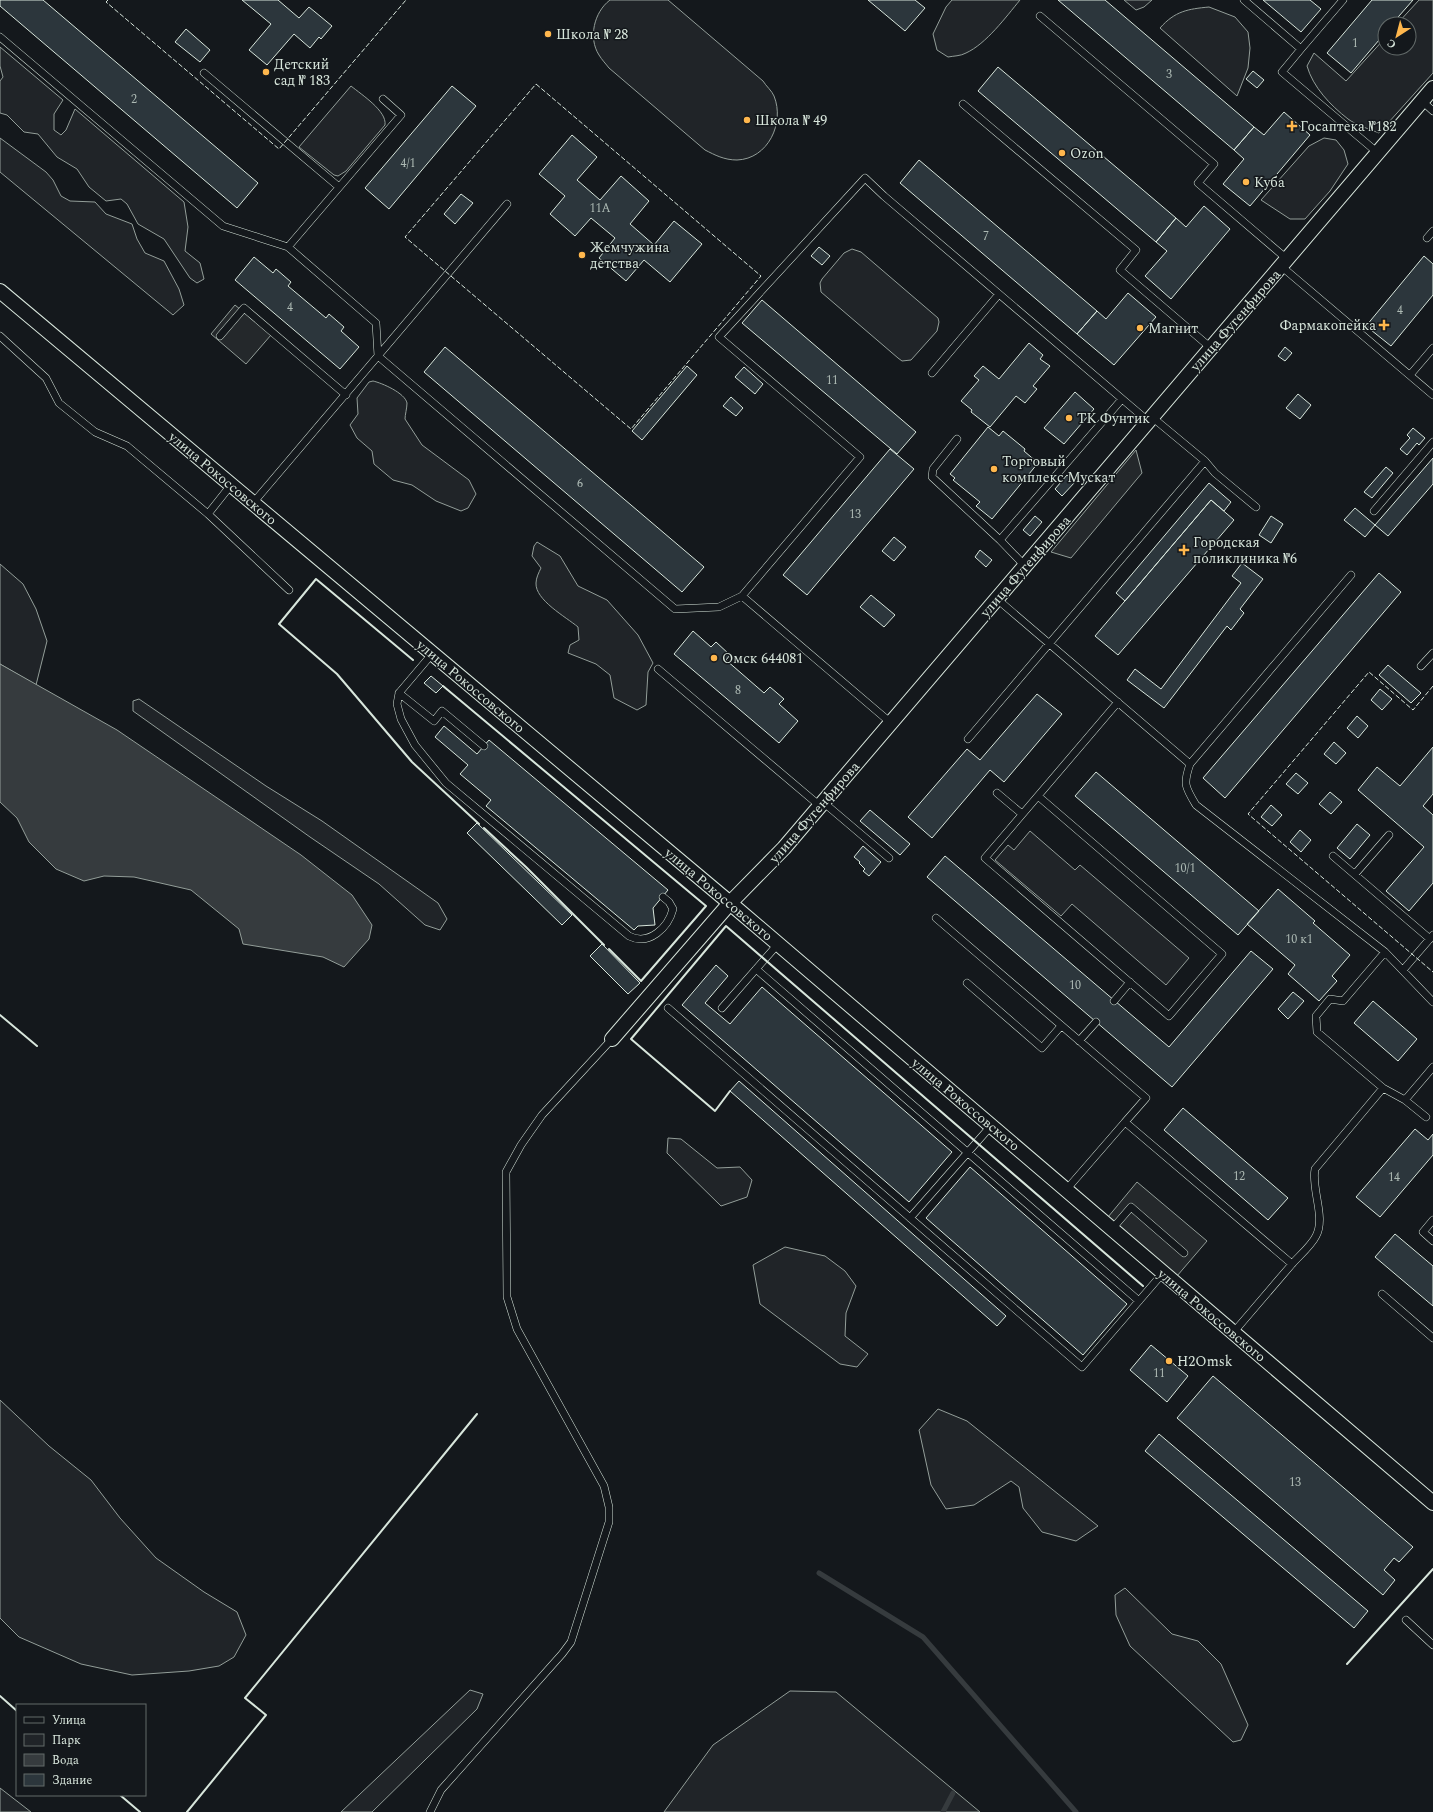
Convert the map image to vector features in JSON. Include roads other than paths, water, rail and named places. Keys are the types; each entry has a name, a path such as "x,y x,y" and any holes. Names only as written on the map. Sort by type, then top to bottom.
{"street":[{"name":"улица Фугенфирова","path":"612,1039 730,904 775,858 822,804 1433,88"},
{"name":"улица Рокоссовского","path":"0,291 778,944 1433,1503"}],"lane":[{"path":"1244,0 1301,49"},
{"path":"1343,0 1282,72 1378,153"},
{"path":"1040,16 1214,164 1198,183 1433,395"},
{"path":"0,36 223,226 288,247 376,323 378,356 675,609 719,607 742,596 860,457 719,337 865,178 884,196 1122,399 1205,461 1215,472 1256,507"},
{"path":"204,73 339,187"},
{"path":"288,247 401,114 382,99"},
{"path":"1422,101 1433,111"},
{"path":"963,104 1136,250 1120,270 1211,348"},
{"path":"253,504 507,204"},
{"path":"1427,238 1433,231"},
{"path":"932,372 999,294"},
{"path":"220,336 244,308 346,395"},
{"path":"0,336 46,378 59,403 95,432 127,446 208,514 289,590"},
{"path":"1410,375 1433,348"},
{"path":"1000,540 1122,399"},
{"path":"957,439 933,469 931,475 1000,540 1025,566"},
{"path":"1374,511 1433,442"},
{"path":"968,739 1205,461"},
{"path":"208,514 231,485"},
{"path":"1351,575 1190,764 1185,779 1188,792 1196,805 1385,952 1433,1002"},
{"path":"742,596 891,723"},
{"path":"997,599 1190,764"},
{"path":"1422,666 1433,653"},
{"path":"432,654 399,693 397,704 400,719 415,746 446,783 629,936 636,940 644,940 661,931 671,917 673,909 669,902 663,897"},
{"path":"658,669 888,858"},
{"path":"399,693 434,721 442,711 484,746"},
{"path":"1038,796 1222,954 1169,1016 985,858 1118,702"},
{"path":"997,792 1022,814"},
{"path":"1355,874 1388,835"},
{"path":"1333,856 1431,937 1403,970"},
{"path":"936,918 1146,1098 1066,1190"},
{"path":"722,1008 778,944"},
{"path":"1385,952 1343,1001 1330,999 1316,1016 1317,1032 1383,1088 1405,1100 1426,1117"},
{"path":"756,969 1139,1302"},
{"path":"1114,1001 1130,982"},
{"path":"967,983 1042,1048 1061,1026"},
{"path":"668,1008 1082,1367 1163,1273"},
{"path":"1079,1041 1096,1022"},
{"path":"430,1812 441,1790 571,1642 609,1522 609,1507 604,1486 516,1329 507,1298 506,1172 521,1144 542,1115 612,1039"},
{"path":"1405,1100 1433,1067"},
{"path":"1233,1333 1316,1236 1319,1224 1313,1177 1315,1169 1383,1088"},
{"path":"1125,1122 1292,1264"},
{"path":"910,1218 991,1126"},
{"path":"1112,1230 1131,1207 1184,1252"},
{"path":"1433,1220 1423,1232 1433,1241"},
{"path":"1382,1294 1433,1338"},
{"path":"1406,1620 1433,1645"}],"water":[{"path":"0,664 117,730 301,855 352,895 372,925 369,939 344,967 323,957 243,944 239,929 191,890 134,877 104,876 84,881 56,869 29,842 17,818 0,802"}],"waterway":[{"path":"819,1573 923,1637 1076,1812"},
{"path":"943,1812 953,1793"}],"place":[{"name":"Школа № 28","path":"548,34"},
{"name":"Детский сад № 183","path":"266,72"},
{"name":"Школа № 49","path":"747,120"},
{"name":"Госаптека №182","path":"1292,126"},
{"name":"Ozon","path":"1062,153"},
{"name":"Куба","path":"1246,182"},
{"name":"Жемчужина детства","path":"582,255"},
{"name":"Фармакопейка","path":"1384,325"},
{"name":"Магнит","path":"1140,328"},
{"name":"ТК Фунтик","path":"1069,418"},
{"name":"Торговый комплекс Мускат","path":"994,469"},
{"name":"Городская поликлиника №6","path":"1184,550"},
{"name":"Омск 644081","path":"714,658"},
{"name":"H2Omsk","path":"1169,1361"}]}
